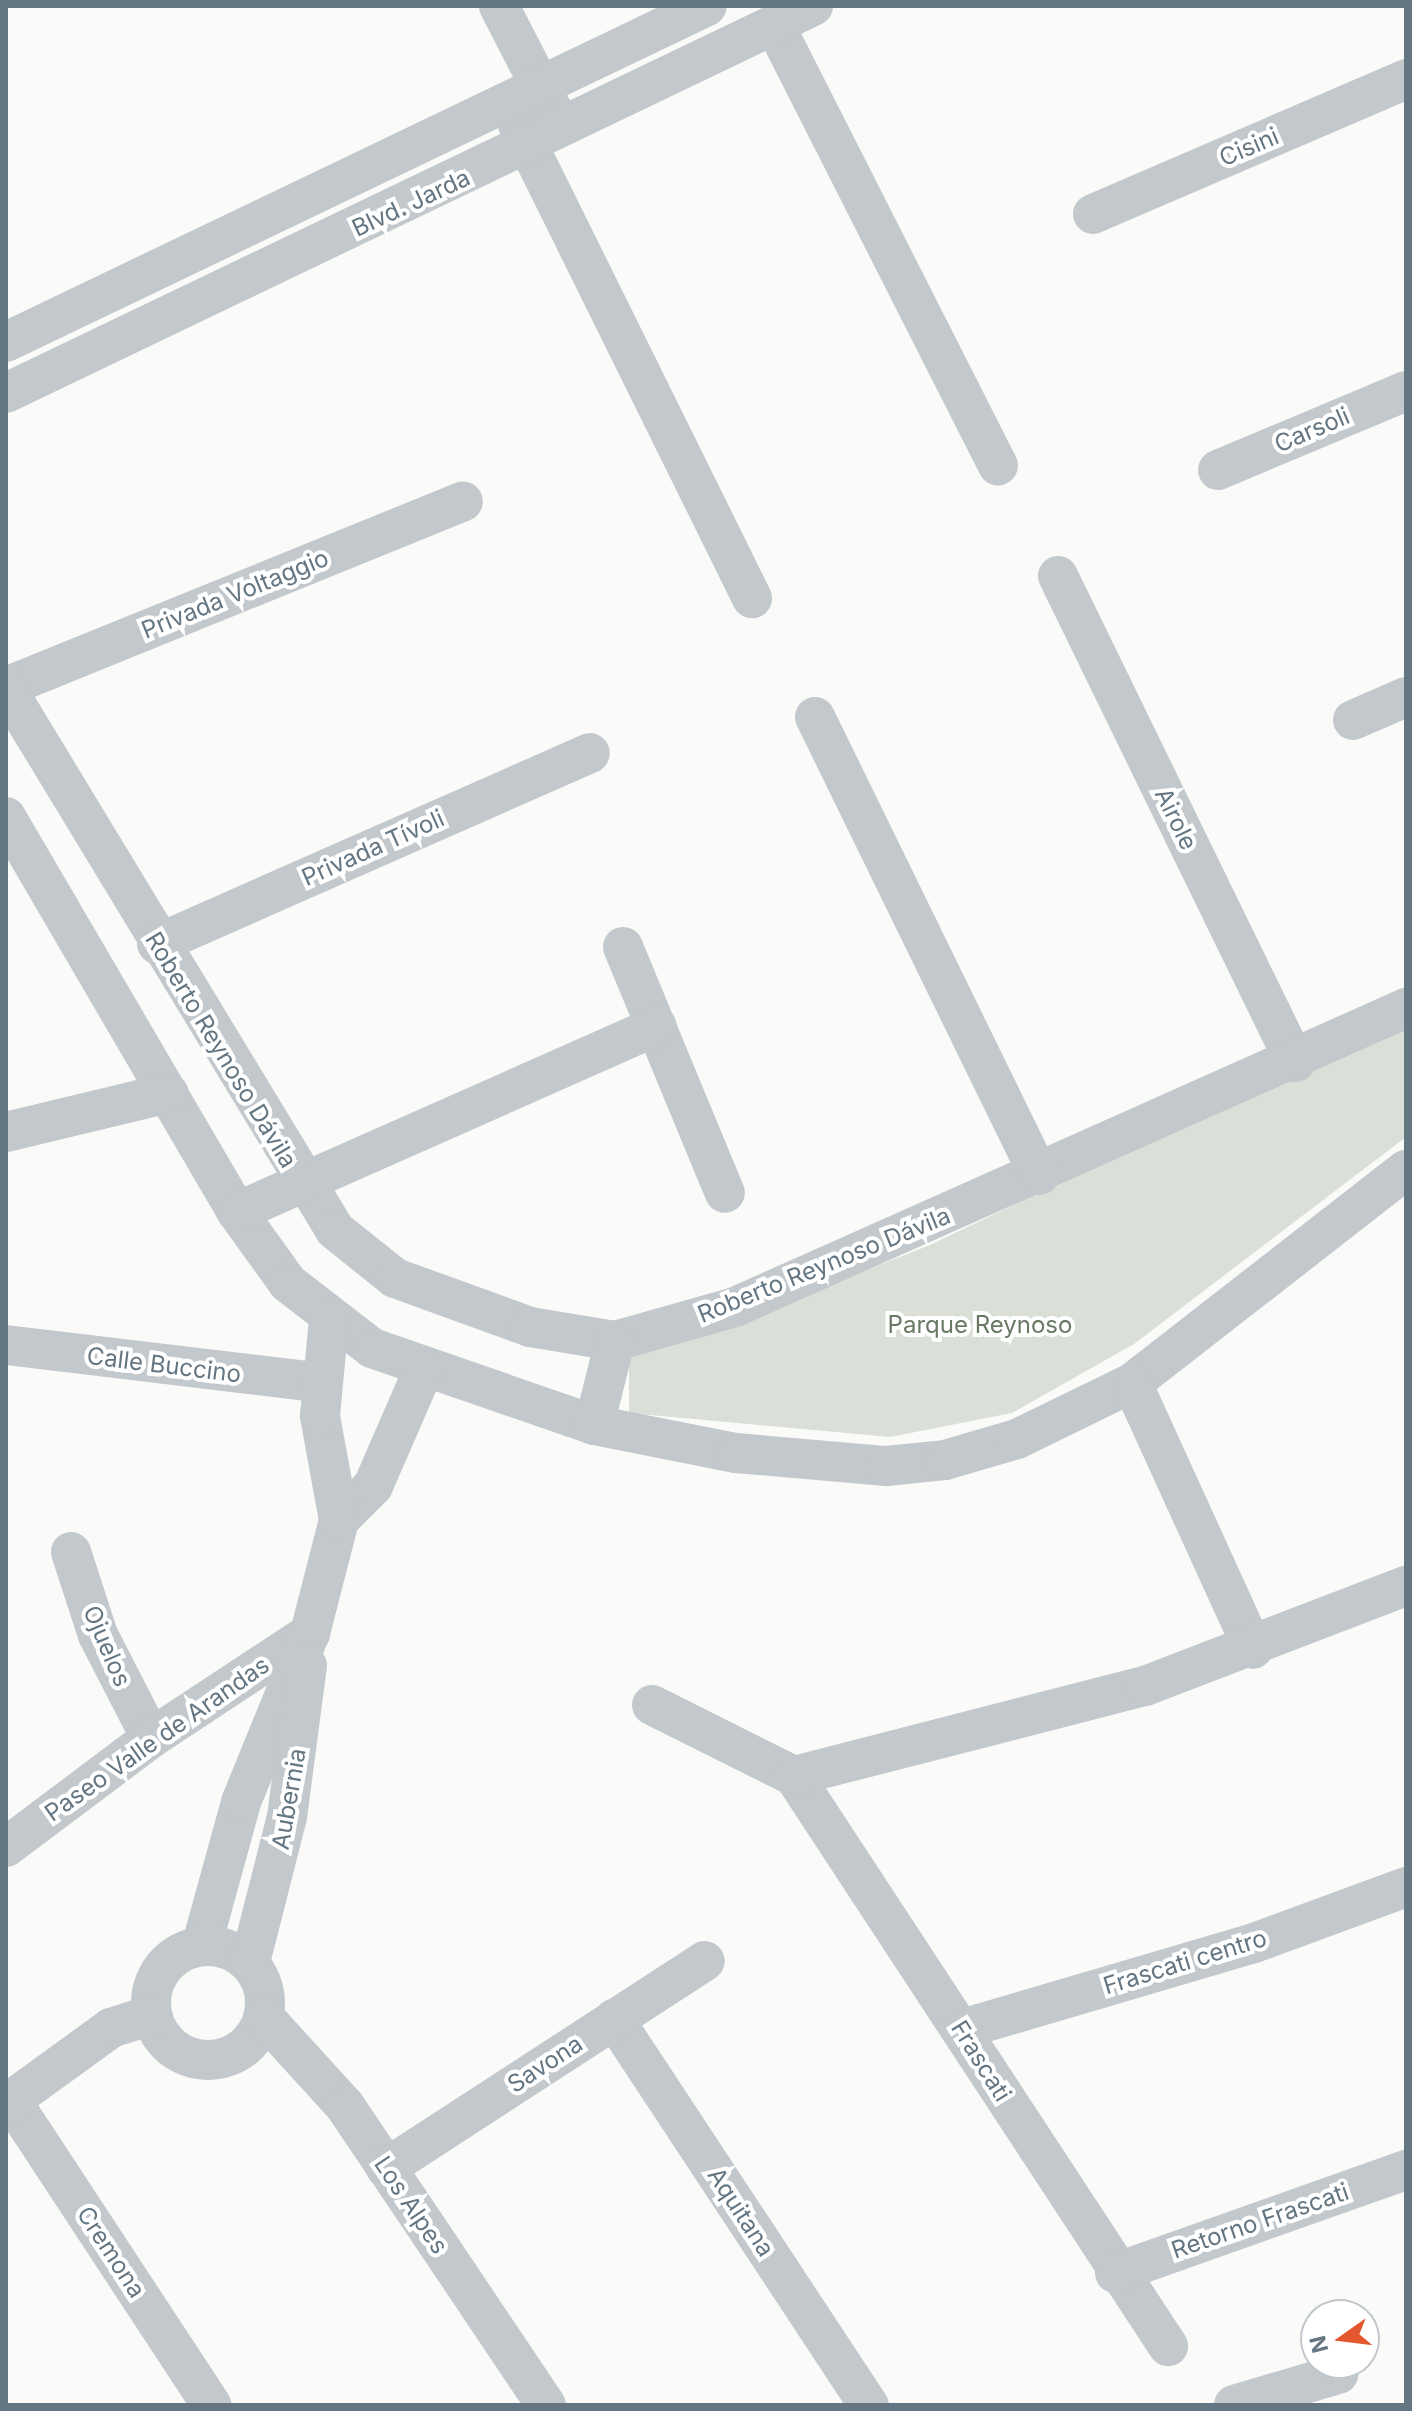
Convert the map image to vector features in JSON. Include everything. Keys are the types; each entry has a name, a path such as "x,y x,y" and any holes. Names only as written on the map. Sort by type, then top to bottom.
{"street":[{"path":"499,6 525,98 546,138 752,598"},
{"name":"Blvd. Jarda","path":"6,342 525,98 707,6"},
{"name":"Blvd. Jarda","path":"6,393 546,138 783,41 813,6"},
{"path":"783,41 998,465"},
{"name":"Cisini","path":"1093,214 1406,79"},
{"name":"Carsoli","path":"1218,470 1406,391"},
{"name":"Privada Voltaggio","path":"6,688 463,501"},
{"name":"Airole","path":"1058,576 1295,1062"},
{"name":"Roberto Reynoso Dávila","path":"6,688 303,1187 335,1230 395,1278 530,1327 615,1341 735,1307 1295,1062 1406,1008"},
{"path":"1353,720 1406,697"},
{"path":"815,717 1039,1175"},
{"name":"Privada Tívoli","path":"157,944 590,753"},
{"path":"12,837 237,1212 288,1283 329,1319 423,1371 594,1425 736,1453 886,1466 945,1460 1017,1439 1132,1383 1406,1170"},
{"path":"623,947 725,1193"},
{"path":"237,1212 303,1187 657,1026"},
{"path":"6,1132 168,1093"},
{"name":"Aubernia","path":"250,1962 287,1817 310,1633 339,1520 323,1459 323,1383 329,1319"},
{"path":"594,1425 615,1341"},
{"name":"Calle Buccino","path":"6,1345 323,1383"},
{"path":"339,1520 373,1486 423,1371"},
{"path":"1132,1383 1253,1649"},
{"name":"Ojuelos","path":"71,1552 98,1635 151,1738"},
{"path":"794,1776 1145,1686 1253,1649 1406,1586"},
{"name":"Aubernia","path":"202,1944 241,1802 310,1633"},
{"name":"Paseo Valle de Arandas","path":"6,1847 151,1738 310,1633"},
{"name":"Frascati","path":"652,1705 794,1776 962,2029 1115,2273 1168,2346"},
{"name":"Frascati centro","path":"962,2029 1254,1943 1406,1887"},
{"path":"202,1944 226,1947 250,1962 264,1987 264,2017 239,2052 207,2060 176,2051 151,2015 161,1968 202,1944"},
{"name":"Savona","path":"386,2168 705,1961"},
{"path":"8,2102 111,2028 151,2015"},
{"name":"Los Alpes","path":"264,2017 314,2067 546,2405"},
{"name":"Aquitana","path":"614,2019 869,2405"},
{"name":"Cremona","path":"8,2102 211,2405"},
{"name":"Retorno Frascati","path":"1115,2273 1406,2170"},
{"path":"1234,2405 1321,2379"}],"green space":[{"name":"Parque Reynoso","path":"1406,1016 1406,1137 1134,1344 1012,1413 890,1437 629,1413 629,1359 655,1336 727,1325 930,1245"}]}
